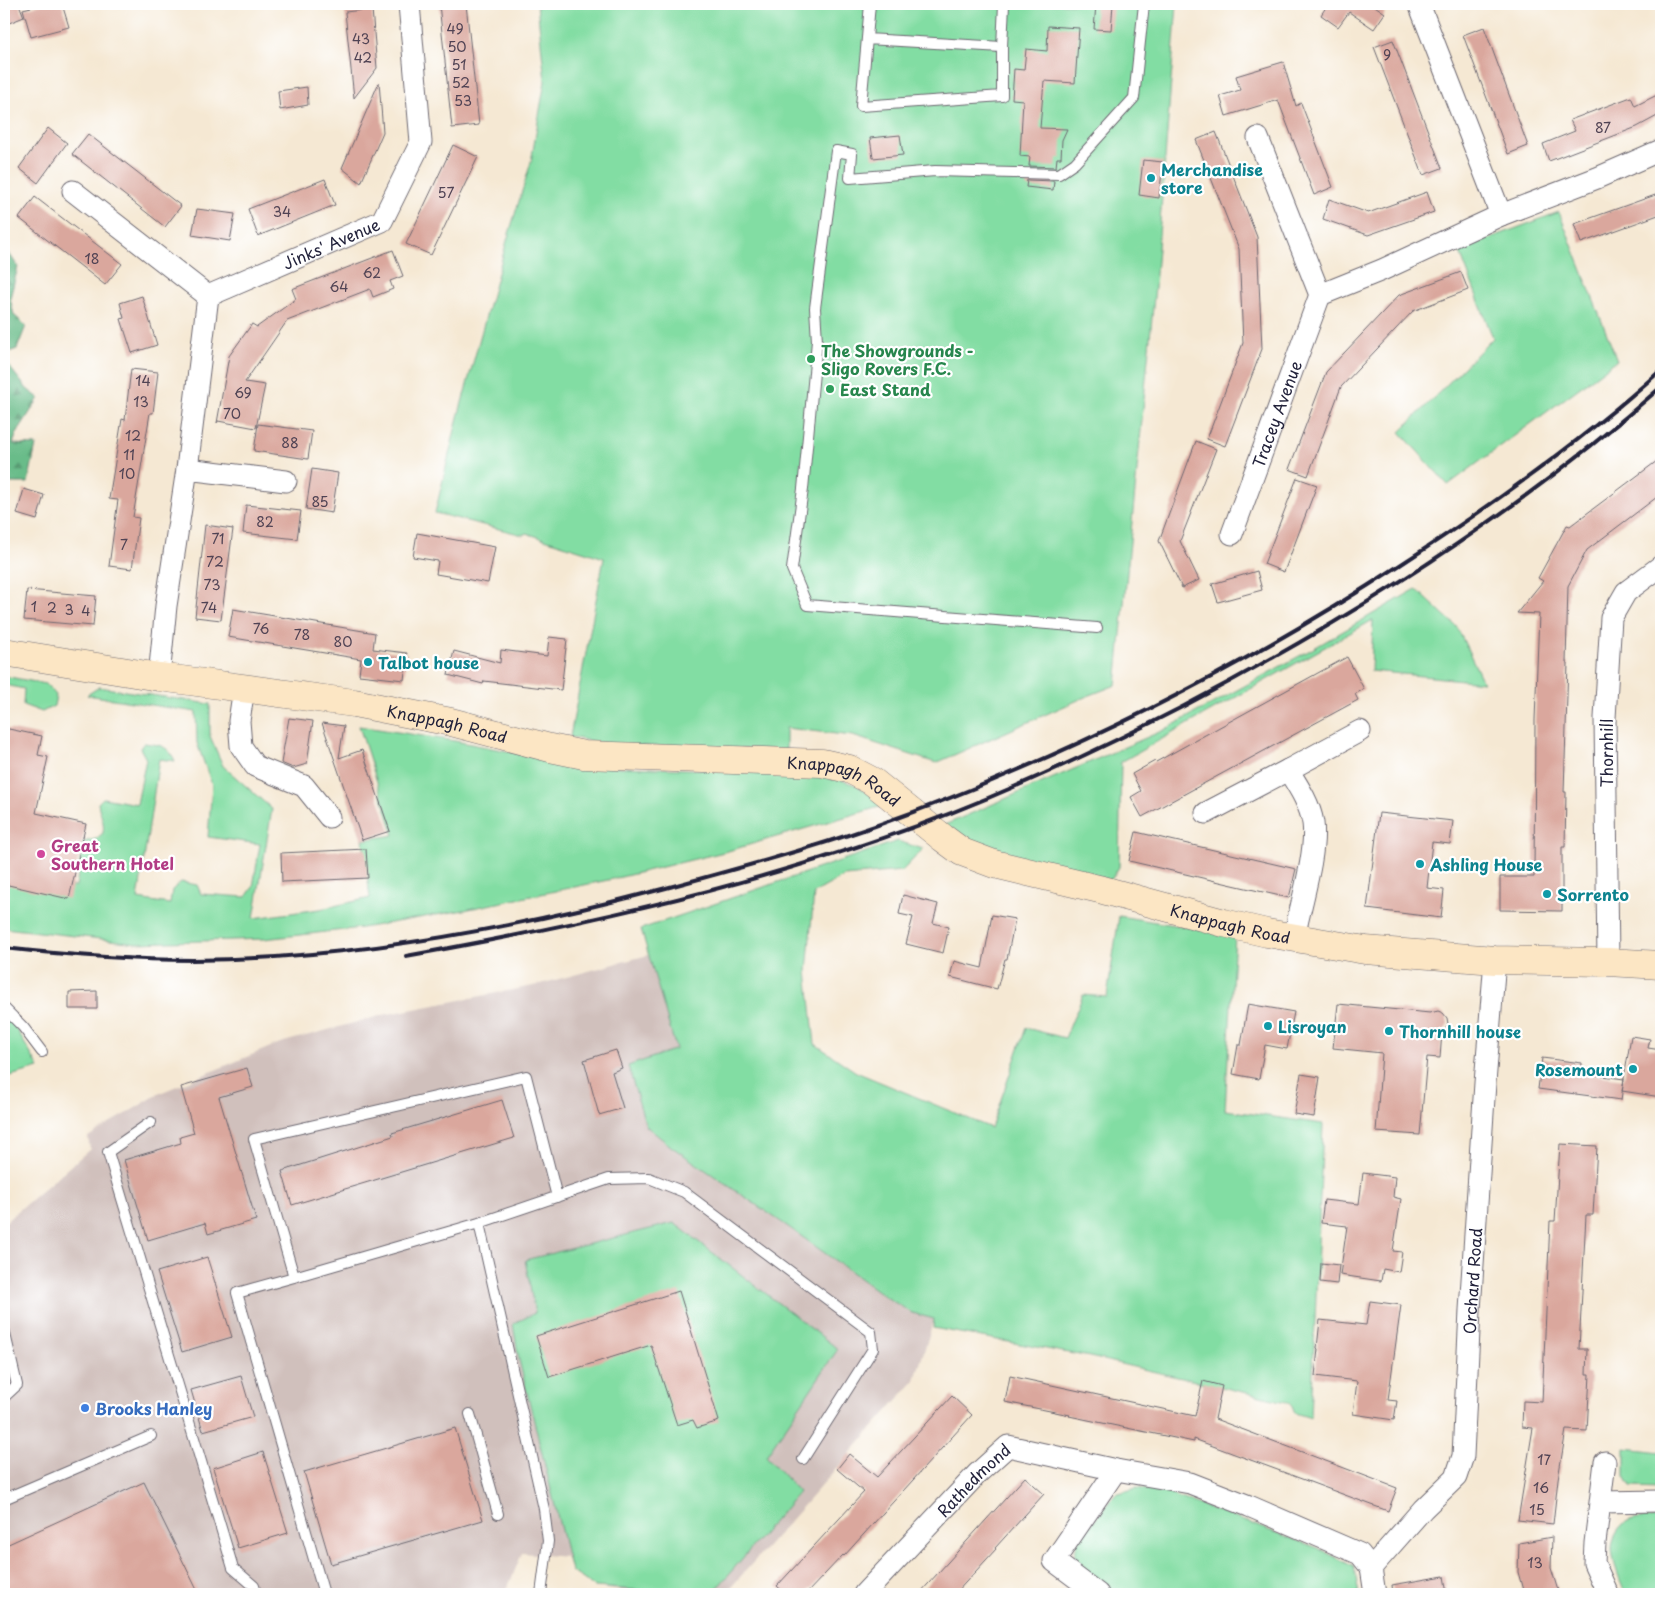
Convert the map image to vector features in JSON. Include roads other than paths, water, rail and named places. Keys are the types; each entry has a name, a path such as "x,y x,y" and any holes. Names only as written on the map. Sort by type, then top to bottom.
{"main road":[{"name":"Knappagh Road","path":"4,652 159,677 354,703 451,722 584,755 822,763 849,769 872,781 962,852 994,864 1103,890 1233,925 1365,950 1495,960 1661,965"}],"street":[{"name":"Jinks' Avenue","path":"208,296 382,221 421,142 409,4"},
{"path":"1419,4 1501,215"},
{"path":"1258,138 1320,295 1382,270 1501,215 1597,178 1661,150"},
{"path":"73,191 208,296 187,469 166,606 159,677"},
{"name":"Tracey Avenue","path":"1232,534 1320,295"},
{"path":"187,469 286,481"},
{"name":"Thornhill","path":"1608,962 1605,718 1611,618 1626,592 1661,566"},
{"path":"244,688 240,720 241,746 255,766 304,786 329,817"},
{"path":"1206,813 1360,731"},
{"path":"1288,770 1304,796 1313,822 1312,855 1294,938"},
{"name":"Orchard Road","path":"1371,1568 1423,1509 1456,1477 1463,1456 1472,1270 1495,960"},
{"name":"Rathedmond","path":"864,1594 978,1473 1008,1446 1116,1470 1190,1482 1360,1554 1371,1568"},
{"path":"1605,1462 1594,1563 1608,1594"},
{"path":"1098,1594 1054,1561 1116,1470"},
{"path":"1600,1502 1661,1501"},
{"path":"1371,1568 1375,1594"}],"lane":[{"path":"870,4 861,106 1002,96 1004,4"},
{"path":"1097,628 807,605 792,569 804,480 817,341 815,308 836,151 852,154 850,178 934,170 1059,174 1075,163 1134,98 1144,4"},
{"path":"867,39 1002,47"},
{"path":"4,1008 23,1027 42,1052"},
{"path":"294,1277 254,1139 526,1076 557,1197"},
{"path":"151,1122 108,1152 233,1568 254,1586 256,1594"},
{"path":"324,1594 237,1293 479,1223 609,1180 649,1178 684,1192 871,1332 873,1349 802,1460"},
{"path":"479,1223 544,1509 548,1541 541,1594"},
{"path":"4,1330 17,1385 4,1398"},
{"path":"470,1414 498,1514"},
{"path":"4,1499 151,1436"}],"railway":[{"path":"4,948 98,957 193,960 253,958 373,948 491,929 608,903 771,859 875,826 944,800 1079,743 1211,677 1275,642 1400,565 1501,497 1599,423 1661,370"},
{"path":"406,956 587,920 765,875 883,838 960,810 1036,778 1184,706 1247,672 1372,599 1432,561 1550,478 1661,387"}],"place":[{"name":"Merchandise store","path":"1151,178"},
{"name":"The Showgrounds - Sligo Rovers F.C.","path":"811,359"},
{"name":"East Stand","path":"830,389"},
{"name":"Talbot house","path":"368,662"},
{"name":"Great Southern Hotel","path":"41,854"},
{"name":"Ashling House","path":"1420,864"},
{"name":"Sorrento","path":"1547,894"},
{"name":"Lisroyan","path":"1268,1026"},
{"name":"Thornhill house","path":"1389,1031"},
{"name":"Rosemount","path":"1633,1069"},
{"name":"Brooks Hanley","path":"85,1408"}]}
